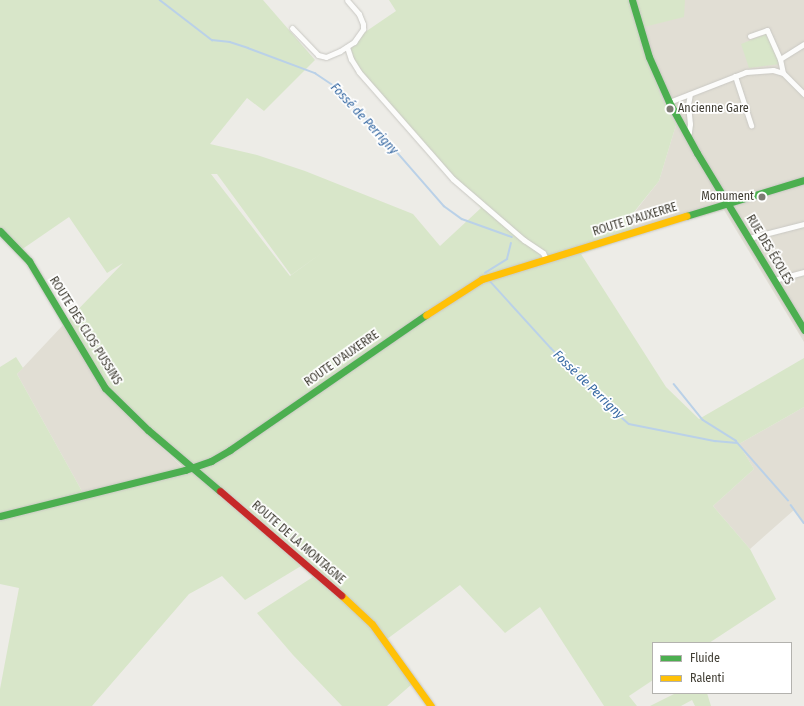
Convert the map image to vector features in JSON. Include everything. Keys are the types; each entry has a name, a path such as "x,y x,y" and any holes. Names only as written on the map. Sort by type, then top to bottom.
{"street":[{"path":"292,28 318,55 324,57 347,47 354,42 363,29 364,24 359,14 347,0"},
{"name":"RUE DES ÉCOLES","path":"632,0 649,57 669,102 686,134 804,330"},
{"path":"750,36 767,30 780,59 783,73"},
{"path":"780,59 804,44"},
{"path":"347,47 351,59 359,72 453,179 524,240 543,253 546,259"},
{"path":"669,102 746,72 773,70 783,73 804,94"},
{"path":"735,76 751,124"},
{"path":"686,134 689,132 690,124 688,105 690,94"},
{"name":"ROUTE D'AUXERRE","path":"0,516 194,467 230,450 467,287 487,277 804,180"},
{"path":"749,238 804,224"},
{"name":"ROUTE DES CLOS PUSSINS","path":"0,231 30,261 105,388 148,430 194,467"},
{"path":"774,280 804,272"},
{"name":"ROUTE DE LA MONTAGNE","path":"194,467 328,583 372,624 431,706"}],"shaded area":[{"path":"631,0 804,0 804,342 724,210 633,236 630,218 659,181 676,125 661,97"},
{"path":"64,324 116,404 182,467 83,493 17,374"},
{"path":"804,407 804,523 794,510 750,549 713,506 754,469 739,444"}],"green space":[{"path":"0,0 263,0 315,60 264,111 247,98 210,144 257,155 305,171 413,214 440,246 481,208 357,69 349,43 396,11 389,0 631,0 661,97 676,125 659,181 630,217 633,236 581,254 666,387 699,419 804,358 804,407 739,444 754,469 713,506 750,549 776,599 711,642 652,642 652,681 629,696 637,706 604,706 540,607 505,633 460,585 383,642 412,684 387,706 342,706 293,655 257,613 313,577 301,566 245,600 222,576 189,594 92,706 0,706 0,689 19,588 0,584 0,367 16,357 23,368 17,374 83,493 182,466 116,404 64,324 123,263 107,273 69,217 21,250 0,228","holes":["211,174 217,174 291,275 323,252 290,276"]},
{"path":"636,0 685,0 684,17 644,27"},
{"path":"766,34 780,64 749,68 741,44"},
{"path":"674,694 707,694 711,706 695,706 692,700 681,706 650,706"}],"waterway":[{"name":"Fossé de Perrigny","path":"160,0 212,40 230,42 248,48 315,73 333,85 383,136 444,206 462,219 512,237"},
{"name":"Fossé de Perrigny","path":"485,273 507,259 511,243"},
{"name":"Fossé de Perrigny","path":"490,281 551,348 599,397 629,424 715,441 737,443"},
{"name":"Fossé de Perrigny","path":"674,384 703,420 736,441 788,500"},
{"name":"Fossé de Perrigny","path":"791,505 804,523"}],"traffic: fast":[{"path":"632,0 649,57 669,102 697,153 804,330"},
{"path":"686,216 804,180"},
{"path":"0,231 29,261 105,388 148,430 220,491"},
{"path":"0,516 185,470 211,461 230,450 426,315"}],"traffic: slow":[{"path":"426,315 482,279 686,216"},
{"path":"341,595 372,624 431,706"}],"traffic: jam":[{"path":"220,491 341,595"}],"place":[{"name":"Ancienne Gare","path":"670,109"},
{"name":"Monument","path":"762,197"}]}
